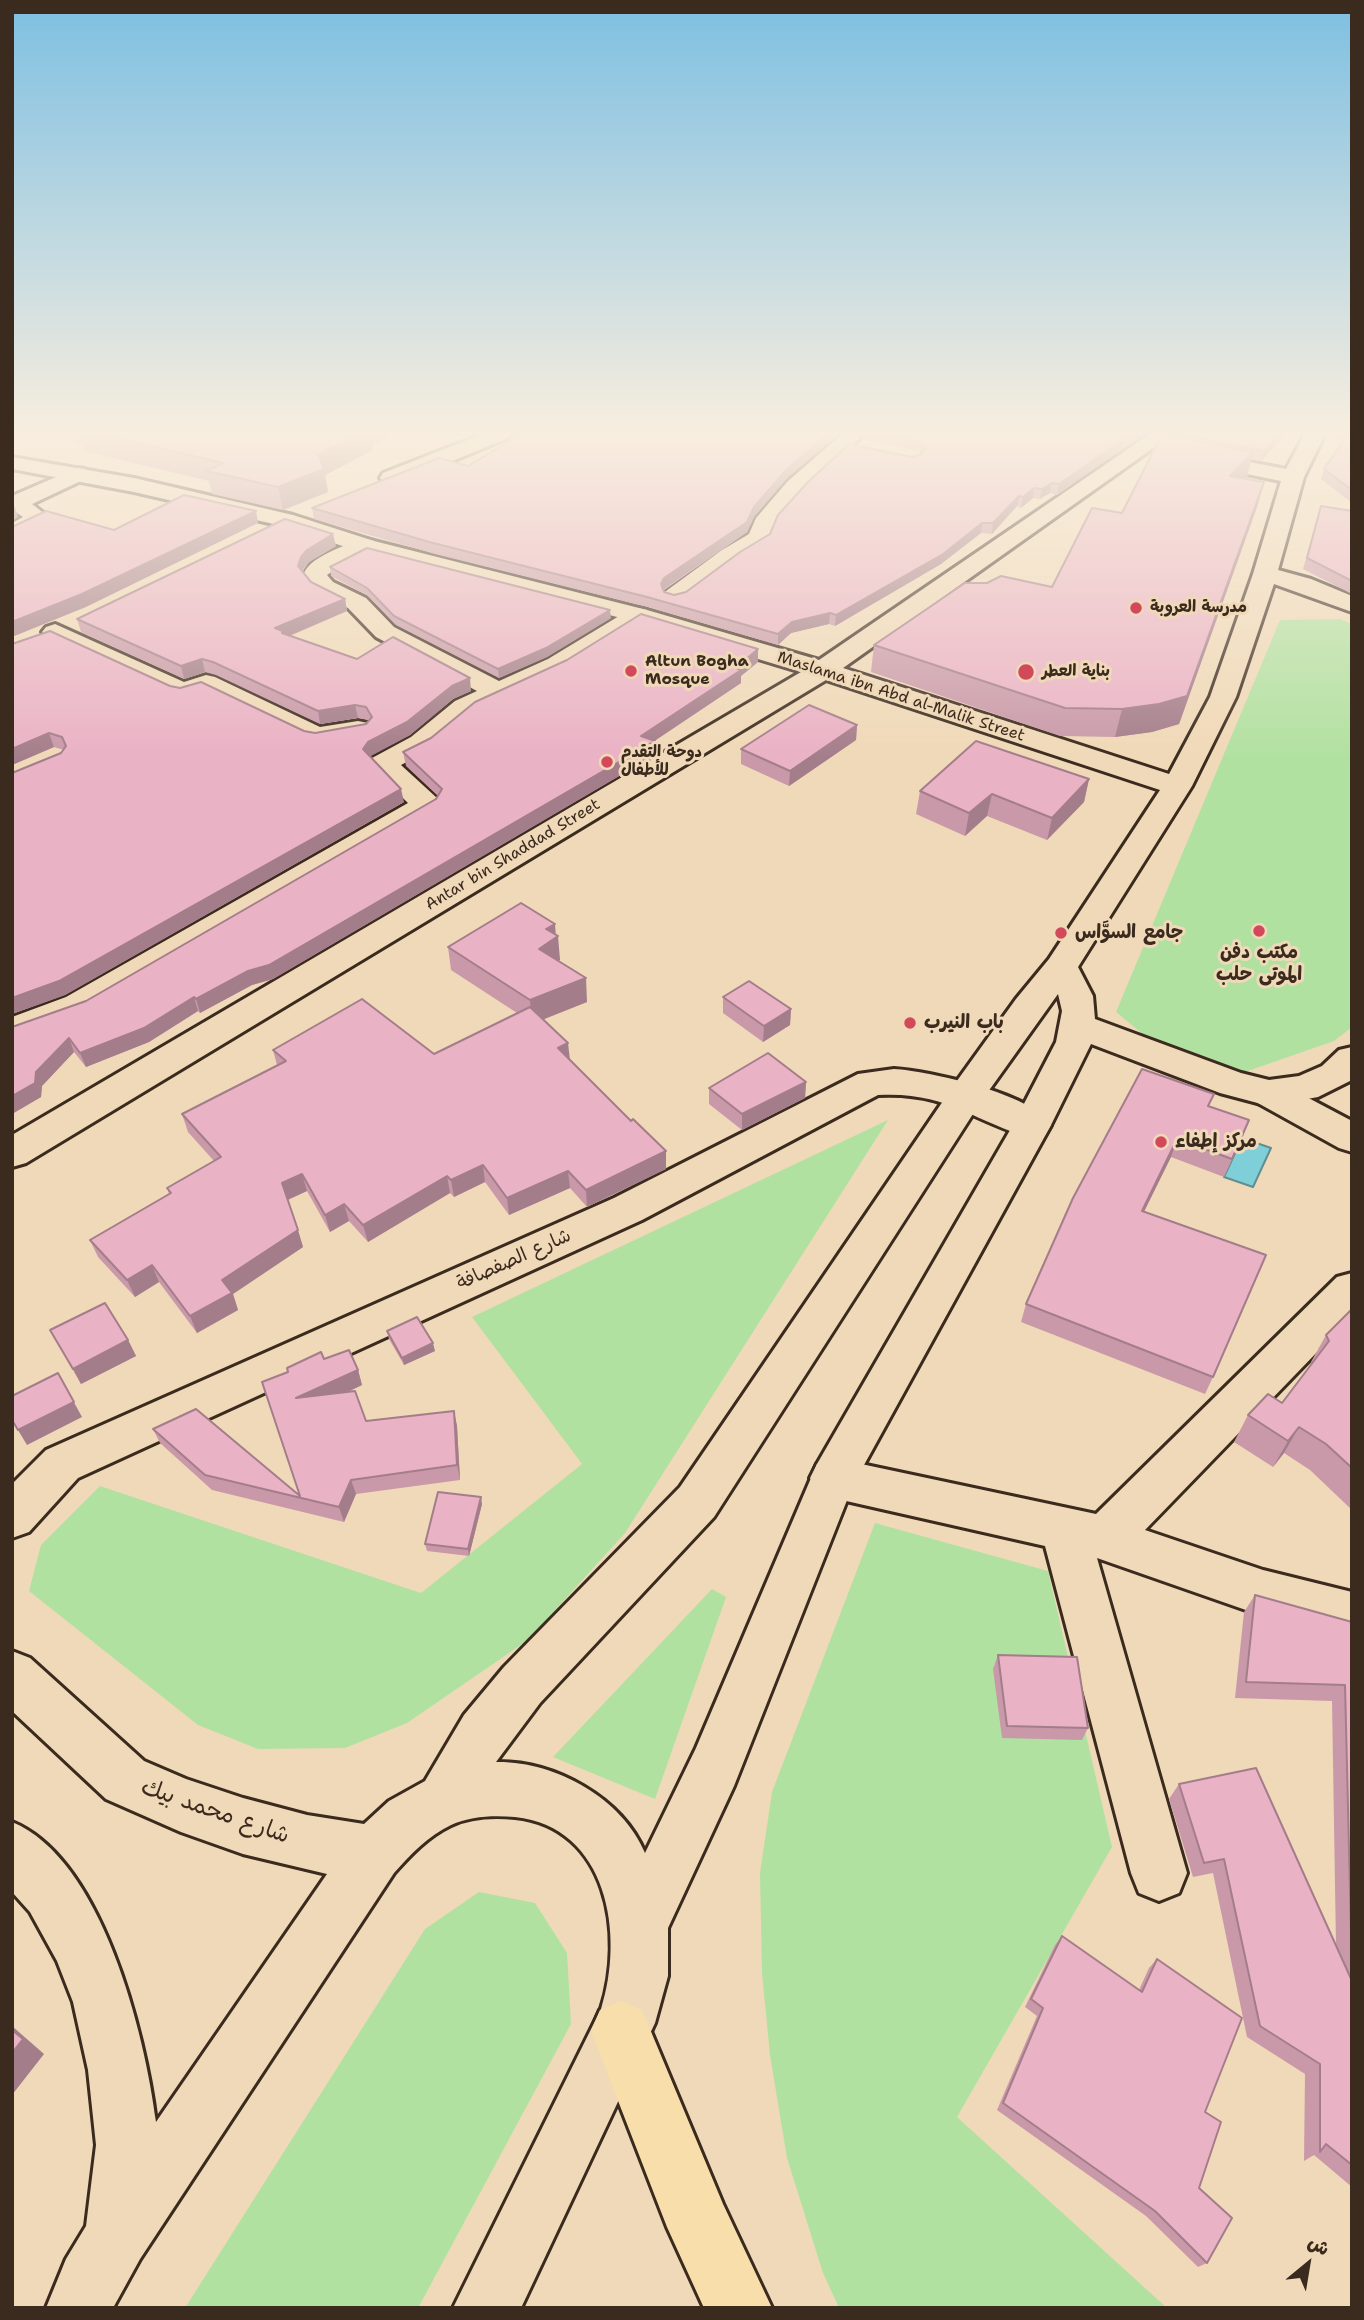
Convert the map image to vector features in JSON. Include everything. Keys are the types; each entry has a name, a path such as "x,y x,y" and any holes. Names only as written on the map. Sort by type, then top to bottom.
{"main road":[{"path":"621,2031 700,2227 739,2308"}],"street":[{"name":"Maslama ibn Abd al-Malik Street","path":"354,542 638,615 823,670 1178,786"},
{"path":"675,596 730,555 754,542"},
{"name":"Antar bin Shaddad Street","path":"12,1153 823,670 1008,542"},
{"path":"445,1799 483,1734 522,1685 697,1502 967,1094 1028,1007 1061,967 1178,786 1223,697 1274,542"},
{"path":"366,546 334,559 315,572 315,577 324,587 357,603 385,632 498,691"},
{"path":"1265,573 1302,584 1352,605"},
{"path":"12,1030 78,1005 427,804 383,764 421,743 465,708 557,664 638,615"},
{"path":"86,618 44,637 183,691 206,683 317,736 358,729"},
{"path":"641,1923 715,1767 833,1478 1032,1125 1074,1042 1078,1026 1076,996 1061,967"},
{"path":"1078,1026 1233,1084 1269,1093 1352,1138"},
{"path":"1269,1093 1305,1088 1335,1075 1352,1059"},
{"name":"شارع الصفصافة","path":"12,1517 62,1464 628,1209 871,1083 901,1080 967,1094 1032,1125"},
{"path":"1085,1534 1352,1289"},
{"path":"833,1478 1085,1534 1263,1593 1352,1616"},
{"path":"1085,1534 1159,1873"},
{"name":"شارع محمد بيك","path":"12,1676 125,1780 181,1805 243,1826 307,1843 374,1853"},
{"path":"79,2308 89,2282 117,2236 374,1853 407,1821 445,1799 482,1789 519,1789 555,1800 587,1818 613,1847 632,1882 641,1923 639,1978 621,2031 486,2308"},
{"path":"12,1850 50,1892 79,1943 103,2002 119,2070 128,2145 117,2236"}],"green space":[{"path":"1340,619 1352,624 1352,1027 1334,1041 1242,1073 1162,1050 1116,1012 1280,620"},
{"path":"888,1120 625,1533 528,1640 407,1723 345,1748 258,1749 198,1725 29,1591 41,1545 100,1486 421,1593 582,1464 472,1317"},
{"path":"875,1523 1048,1571 1112,1847 957,2117 1167,2308 839,2308 823,2273 787,2158 770,2055 762,1973 760,1873 772,1792"},
{"path":"712,1589 726,1597 655,1799 553,1757"},
{"path":"479,1892 535,1903 567,1953 571,2024 418,2308 185,2308 425,1929"}],"water":[{"path":"1242,1138 1271,1148 1253,1187 1224,1177"}],"building":[{"path":"12,542 190,542 82,594 12,622"},
{"path":"237,542 320,542 307,550 298,566 311,582 345,599 275,628 285,632 282,633 357,659 393,637 470,678 452,686 407,722 368,742 363,749 401,789 59,981 12,998 12,773 61,753 66,746 62,737 49,733 12,749 12,644 50,631 170,686 180,688 201,682 304,731 315,733 366,724 372,717 366,707 355,705 318,711 202,659 181,666 77,619"},
{"path":"430,542 717,542 664,578 661,584 664,592 674,595 686,592 756,542 958,542 943,554 836,615 830,613 792,622 778,634 647,597"},
{"path":"1075,542 1242,542 1187,696 1159,704 1122,709 1065,708 874,645 965,583 987,583 1001,576 1052,587"},
{"path":"1311,542 1352,542 1352,581 1307,558"},
{"path":"367,548 610,610 546,648 498,669 394,616 367,588 330,567"},
{"path":"641,614 758,649 736,668 741,670 641,736 655,741 269,965 248,971 196,999 194,997 144,1028 80,1053 69,1038 36,1072 35,1083 12,1096 12,1027 86,1001 436,799 442,789 403,752 431,738 475,702 567,660"},
{"path":"809,705 857,725 790,771 741,749"},
{"path":"976,741 1089,779 1052,818 992,794 969,813 920,791"},
{"path":"521,903 555,924 546,929 558,936 539,949 586,978 530,1000 448,947"},
{"path":"749,981 791,1009 764,1026 723,997"},
{"path":"362,999 434,1054 530,1007 568,1043 558,1048 631,1121 633,1119 666,1151 586,1190 568,1171 507,1198 483,1165 451,1180 447,1176 363,1225 344,1204 325,1215 302,1174 282,1183 298,1230 222,1280 232,1293 190,1316 152,1265 127,1280 90,1240 171,1193 167,1188 221,1157 182,1114 286,1061 273,1050"},
{"path":"768,1053 806,1082 742,1114 709,1088"},
{"path":"1142,1069 1214,1094 1208,1106 1249,1120 1232,1159 1177,1139 1142,1211 1266,1255 1213,1377 1026,1304 1073,1198"},
{"path":"105,1303 128,1340 73,1369 50,1330"},
{"path":"1352,1309 1352,1468 1326,1444 1299,1427 1288,1441 1248,1415 1268,1394 1282,1403 1329,1341 1326,1335"},
{"path":"417,1317 433,1343 402,1358 387,1331"},
{"path":"349,1350 358,1370 296,1398 355,1391 366,1421 454,1411 457,1465 351,1480 339,1507 205,1475 153,1429 196,1409 300,1496 262,1382 288,1372 287,1368 321,1352 324,1359"},
{"path":"58,1373 74,1402 18,1430 12,1420 12,1396"},
{"path":"438,1492 481,1497 468,1549 425,1544"},
{"path":"1255,1595 1352,1622 1352,1972 1345,1685 1246,1682"},
{"path":"998,1655 1077,1657 1088,1728 1007,1726"},
{"path":"1256,1768 1352,1981 1352,2165 1326,2144 1320,2152 1320,2064 1260,2026 1224,1859 1204,1863 1179,1784"},
{"path":"1062,1936 1142,1992 1157,1959 1242,2018 1205,2112 1221,2122 1199,2188 1232,2218 1207,2263 1155,2211 1003,2103 1043,2008 1031,1999"},
{"path":"12,2030 23,2039 12,2053"}],"place":[{"name":"مدرسة العروبة","path":"1136,608"},
{"name":"Altun Bogha Mosque","path":"631,671"},
{"name":"بناية العطر","path":"1026,672"},
{"name":"دوحة التقدم للأطفال","path":"607,762"},
{"name":"مكتب دفن الموتى حلب","path":"1259,931"},
{"name":"جامع السوَّاس","path":"1061,933"},
{"name":"باب النيرب","path":"910,1023"},
{"name":"مركز إطفاء","path":"1161,1142"}]}
